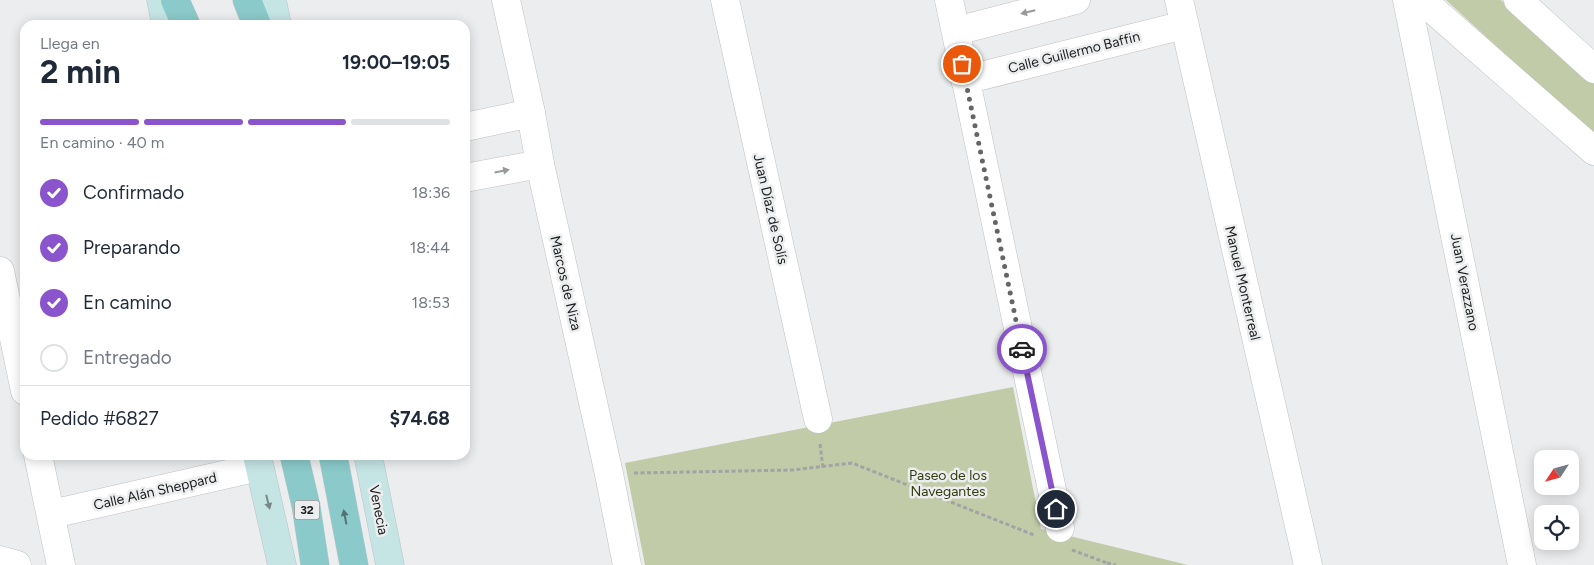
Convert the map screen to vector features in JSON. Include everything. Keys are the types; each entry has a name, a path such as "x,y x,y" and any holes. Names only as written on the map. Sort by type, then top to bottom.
{"main road":[{"path":"175,0 184,20"},
{"path":"193,0 197,20"},
{"path":"238,0 243,20"},
{"path":"247,0 255,20"},
{"name":"32","path":"295,460 306,506 315,565"},
{"path":"334,460 354,565"}],"street":[{"path":"161,0 165,20"},
{"path":"272,0 275,20"},
{"name":"Marcos de Niza","path":"506,0 627,565"},
{"name":"Juan Díaz de Solís","path":"725,0 818,419"},
{"path":"949,0 1054,537"},
{"path":"956,31 1076,0"},
{"name":"Juan Verazzano","path":"1407,0 1522,565"},
{"path":"1422,0 1594,151"},
{"path":"1518,0 1594,69"},
{"name":"Calle Guillermo Baffin","path":"966,80 1181,12"},
{"name":"Manuel Monterreal","path":"1181,12 1308,565"},
{"path":"470,126 531,113"},
{"path":"470,177 540,164"},
{"path":"0,271 20,366"},
{"path":"39,460 52,514 61,565"},
{"name":"Venecia","path":"369,460 390,565"},
{"path":"258,461 282,565"},
{"name":"Calle Alán Sheppard","path":"52,514 258,461"},
{"path":"0,560 17,565"}],"path":[{"path":"609,474 793,470 852,463 1054,537 1107,564 1116,565"}],"green space":[{"path":"1446,0 1501,0 1594,84 1594,136"},
{"name":"Paseo de los Navegantes","path":"1013,387 1041,529 1188,565 645,565 625,463"}],"way so far":[{"path":"962,64 1022,349"}],"route":[{"path":"1022,349 1056,509"}]}
